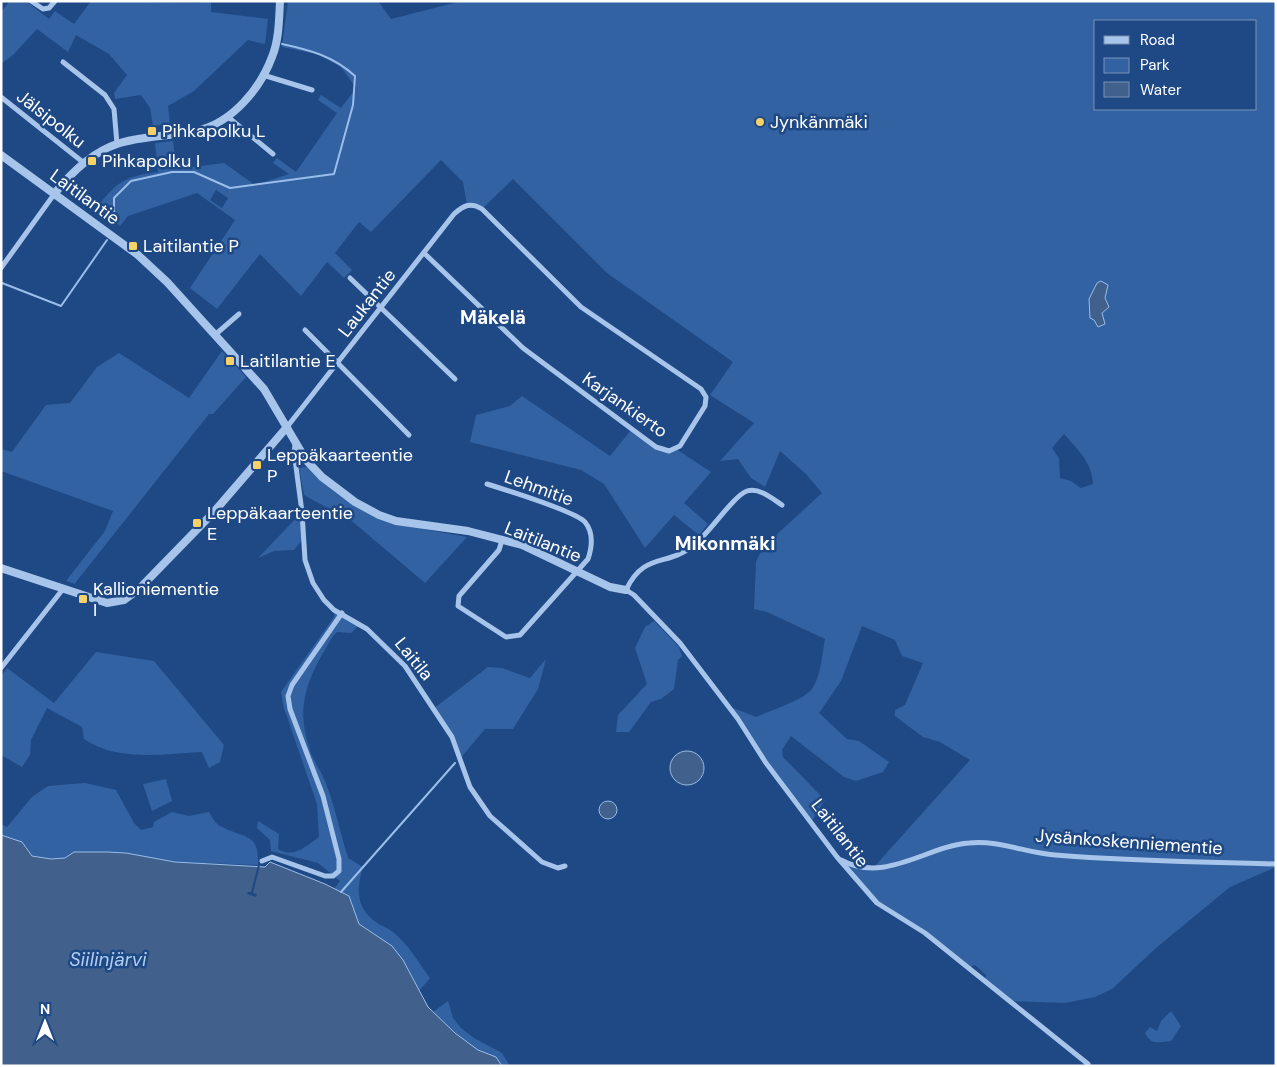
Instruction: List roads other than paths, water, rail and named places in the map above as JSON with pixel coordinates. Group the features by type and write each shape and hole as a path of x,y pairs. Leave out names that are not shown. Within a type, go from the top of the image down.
{"street":[{"path":"31,1 43,9 49,8 56,1"},
{"path":"1,268 55,193 84,163 117,144 200,130 228,117 244,102 263,75 274,50 280,1"},
{"path":"63,62 105,95 114,109 117,144"},
{"path":"263,75 312,90"},
{"name":"Jälsipolku","path":"1,97 84,163"},
{"path":"228,117 273,154"},
{"name":"Laitilantie","path":"1,155 138,255 166,282 264,388 296,445 322,477 355,502 380,515 404,522 468,531 522,545 610,587 626,590 634,595 680,643 738,719 766,763 837,857 877,903 925,933 1088,1064"},
{"name":"Laukantie","path":"287,427 454,214 468,205 475,205"},
{"name":"Karjankierto","path":"424,253 523,348 544,365 656,447 669,451 680,446 705,406 706,397 701,389 581,307 482,209 475,205"},
{"path":"350,278 455,379"},
{"path":"216,334 239,314"},
{"path":"305,330 409,435"},
{"path":"1,568 107,603 115,603 131,594 212,513 287,427"},
{"name":"Laitila","path":"296,445 294,452 302,512 305,560 313,583 324,600 367,629 405,666 452,737 470,787 490,816 542,862 558,868 565,866"},
{"name":"Lehmitie","path":"487,484 512,491 578,516 584,521 592,538 592,549 588,559 577,571"},
{"path":"626,590 631,579 644,566 684,553 712,529 738,497 748,491 759,491 782,505"},
{"path":"502,540 499,550 459,596 458,606 462,611 506,637 520,635 577,571"},
{"path":"1,668 63,589"},
{"path":"262,861 272,857 325,876 333,876 339,871 339,859 323,796 290,709 288,696 292,685 342,613"},
{"name":"Jysänkoskenniementie","path":"837,857 860,867 881,867 918,859 953,845 984,842 1054,855 1276,864"}],"water":[{"path":"1101,281 1108,285 1105,298 1109,307 1102,313 1105,324 1098,327 1094,320 1090,318 1089,299 1097,283"},
{"path":"687,751 694,752 699,756 703,761 703,775 699,780 694,784 687,785 680,784 675,780 671,775 670,768 671,761 675,756 680,752"},
{"path":"608,801 614,804 617,810 614,816 608,819 602,816 599,810 602,804"},
{"name":"Siilinjärvi","path":"1,835 22,842 32,856 51,859 65,858 74,852 107,852 126,853 175,862 265,867 270,862 325,884 349,896 359,924 392,946 403,960 428,1007 455,1033 478,1050 496,1057 502,1066 1,1066"}],"waterway":[{"path":"114,220 114,198 131,181 172,172 194,172 230,188 334,174 353,105 355,76 338,63 321,55 282,44"},
{"path":"2,283 61,306 107,240"},
{"path":"341,892 455,763"}],"place":[{"name":"Jynkänmäki","path":"760,122"},
{"name":"Pihkapolku L","path":"152,131"},
{"name":"Pihkapolku I","path":"92,161"},
{"name":"Laitilantie P","path":"133,246"},
{"name":"Laitilantie E","path":"230,361"},
{"name":"Leppäkaarteentie P","path":"257,465"},
{"name":"Leppäkaarteentie E","path":"197,523"},
{"name":"Kallioniementie I","path":"83,599"}],"district":[{"name":"Mäkelä","path":"493,317"},
{"name":"Mikonmäki","path":"725,543"}]}
